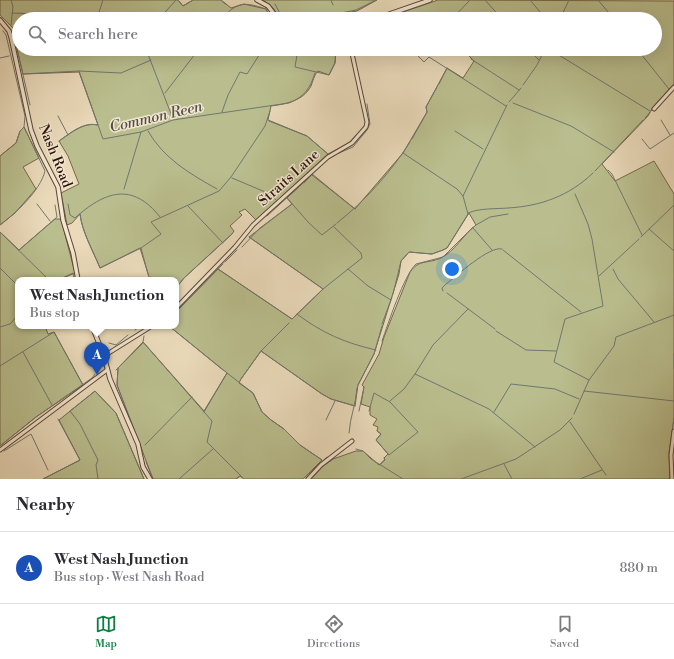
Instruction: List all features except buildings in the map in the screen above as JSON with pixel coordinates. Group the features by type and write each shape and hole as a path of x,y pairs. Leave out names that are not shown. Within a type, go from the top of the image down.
{"street":[{"path":"257,0 268,6 273,12"},
{"path":"395,12 430,0"},
{"name":"Nash Road","path":"0,20 9,31 12,42"},
{"name":"Nash Road","path":"15,56 36,146 58,186 63,220 73,253 77,277"},
{"name":"Straits Lane","path":"179,305 235,247 253,225 328,157 352,143 366,127 367,122 353,56"},
{"path":"654,109 674,87"},
{"path":"93,329 104,356 107,370 138,444 143,467 150,479"},
{"path":"104,356 147,329"},
{"path":"0,450 107,370"},
{"path":"672,479 671,455 674,431"},
{"path":"308,479 324,463 352,441"}],"green space":[{"path":"0,0 178,0 183,6 193,0 221,0 231,8 244,4 266,9 268,12 12,12 12,27 0,15"},
{"path":"263,0 377,0 357,11 352,12 276,12"},
{"path":"438,0 674,1 674,84 653,107 648,116 602,164 615,181 654,161 674,194 674,418 669,453 670,479 311,479 322,467 333,459 356,451 363,451 379,465 385,460 384,458 388,454 376,440 381,434 377,431 378,427 373,425 377,419 370,415 370,407 361,404 364,387 362,385 379,354 384,337 410,272 420,263 441,258 455,247 476,225 469,213 447,248 432,254 409,252 401,261 399,274 374,354 358,385 355,406 331,399 322,394 261,351 241,379 239,383 253,393 262,412 284,429 300,445 322,460 303,479 244,479 240,476 236,479 153,479 117,385 118,368 143,342 204,411 227,373 173,329 179,329 179,309 218,269 292,319 323,289 249,237 292,204 287,198 312,174 355,209 403,153 427,112 426,107 447,68 463,78 474,61 469,56 662,56 662,12 403,12"},
{"path":"19,56 336,56 335,63 329,75 318,71 308,91 299,98 288,103 271,106 268,120 307,136 328,154 256,220 245,209 239,212 242,215 230,226 234,231 232,234 179,284 179,277 149,277 140,248 100,268 85,235 80,214 72,223 67,225 61,193 79,184 68,156 59,141 82,127 93,124 98,125 79,72 23,74"},
{"path":"24,127 39,158 23,167 36,189 15,213 0,225 0,156 16,143 20,131"},
{"path":"55,219 61,219 75,273 65,277 15,277 15,329 46,329 48,334 54,332 83,385 36,417 0,446 0,232 19,250"},
{"path":"95,391 116,413 144,479 43,479 80,460 59,420"}],"waterway":[{"path":"11,0 12,12"},
{"path":"99,12 103,0"},
{"path":"165,12 176,0"},
{"path":"178,0 183,6 193,0"},
{"path":"221,0 225,4"},
{"path":"331,0 333,5"},
{"name":"Common Reen","path":"346,12 356,10 376,0"},
{"path":"459,12 470,0"},
{"path":"485,0 496,12"},
{"path":"530,0 540,12"},
{"path":"563,12 569,0"},
{"path":"598,0 608,12"},
{"path":"228,12 237,6 247,4 266,9 268,12"},
{"path":"275,4 279,12"},
{"path":"0,15 12,27"},
{"path":"11,25 12,16"},
{"path":"0,225 20,208 33,194 45,171 24,127 25,116 6,35 3,31"},
{"path":"0,58 9,56"},
{"path":"19,56 30,105"},
{"path":"149,56 173,119"},
{"path":"165,93 194,56"},
{"path":"222,112 228,95 240,72 247,74 259,56"},
{"name":"Common Reen","path":"297,56 295,67 329,75 335,63 336,56"},
{"path":"418,56 424,62 429,57 506,106"},
{"path":"535,56 539,60"},
{"path":"523,85 542,56"},
{"path":"560,56 650,111"},
{"path":"643,56 669,89"},
{"path":"471,59 519,90"},
{"path":"23,74 79,71 121,73 151,60"},
{"path":"439,84 447,68"},
{"name":"Common Reen","path":"79,71 103,139 141,132 173,120 289,103 299,98 306,92 315,73"},
{"path":"645,118 674,84"},
{"path":"412,139 427,112 426,107 437,87"},
{"path":"509,102 521,88"},
{"path":"513,103 571,126 614,152"},
{"path":"339,153 353,147 367,130 370,124 367,104"},
{"path":"463,196 507,105"},
{"path":"80,214 85,234 100,268 141,248 161,234 151,222 219,191 231,177 265,126 270,111"},
{"path":"58,116 68,135"},
{"path":"595,171 643,120"},
{"path":"661,120 670,135"},
{"path":"269,121 307,136 328,154"},
{"path":"59,141 82,126 92,124 97,125"},
{"path":"0,156 16,143 20,131 23,128"},
{"path":"148,131 154,141 169,157 187,171 217,189"},
{"path":"455,131 483,149"},
{"path":"124,189 141,132"},
{"path":"642,139 650,149 674,133"},
{"path":"348,144 357,134"},
{"path":"337,223 377,186 395,164 410,142"},
{"path":"286,193 328,154 345,145"},
{"path":"393,294 401,261 409,252 432,254 447,248 468,214 463,196 457,189 403,153"},
{"path":"304,183 317,169"},
{"path":"608,170 612,174 642,235"},
{"path":"468,213 482,209 520,207 543,202 564,194 584,181 593,173"},
{"path":"312,175 355,209"},
{"path":"232,178 270,194 276,200"},
{"path":"267,216 301,185"},
{"path":"68,204 70,215 75,218 86,209 107,197 118,194 128,195 139,198 160,217"},
{"path":"575,194 588,224 592,239 603,306 565,319 554,362 589,380"},
{"path":"256,220 281,198"},
{"path":"287,198 322,235 336,224"},
{"path":"37,204 50,221"},
{"path":"242,247 260,228 292,204"},
{"path":"19,250 57,217 55,205"},
{"path":"641,237 674,205"},
{"path":"188,206 223,243"},
{"path":"476,225 490,217 508,214"},
{"path":"218,269 292,319 323,289 362,258 361,253 334,227"},
{"path":"382,341 397,300 411,270 416,264 443,257 473,227"},
{"path":"473,228 492,250"},
{"path":"649,229 674,251"},
{"path":"0,232 46,277"},
{"path":"179,284 232,234"},
{"path":"249,237 323,289"},
{"path":"599,276 639,239"},
{"path":"141,248 148,274"},
{"path":"443,291 442,288 445,285 473,262 489,252 502,249"},
{"path":"225,262 237,250"},
{"path":"503,250 581,312"},
{"path":"179,309 223,264"},
{"path":"0,268 15,283"},
{"path":"348,269 368,286 391,300"},
{"path":"613,269 618,279 654,322"},
{"path":"64,277 73,273 74,277"},
{"path":"447,293 495,329"},
{"path":"382,324 392,297"},
{"path":"390,401 404,389 433,345 468,309"},
{"path":"297,314 316,327 344,341 376,350"},
{"path":"574,414 589,380 614,346 616,337 674,315"},
{"path":"0,327 10,324 15,318"},
{"path":"241,379 261,351 289,323"},
{"path":"358,385 374,354 382,326"},
{"path":"173,329 223,370"},
{"path":"496,331 526,350 556,351"},
{"path":"0,366 54,332 83,385"},
{"path":"109,343 116,345 128,335"},
{"path":"144,336 143,342 212,421 207,442 244,479"},
{"path":"116,370 143,343"},
{"path":"261,351 322,394 331,399 355,406"},
{"path":"23,352 52,405"},
{"path":"674,354 674,368"},
{"path":"118,368 117,385 142,450"},
{"path":"204,412 227,373 253,393 262,412 284,429 300,445 322,460"},
{"path":"0,446 36,417 92,378 95,374"},
{"path":"415,374 489,409 535,447"},
{"path":"494,412 511,384 555,389 579,399"},
{"path":"359,411 364,387"},
{"path":"349,433 357,388"},
{"path":"98,479 96,465 98,460 80,424 70,411 95,391 116,413 144,479"},
{"path":"584,391 674,401"},
{"path":"369,411 374,393 390,402 418,432 389,455 376,440 381,434 377,431"},
{"path":"145,445 192,397"},
{"path":"326,420 335,401"},
{"path":"461,479 516,459 560,430 572,418"},
{"path":"670,479 669,453 674,418"},
{"path":"43,479 80,460 58,419"},
{"path":"570,422 606,475"},
{"path":"4,451 31,434 48,470"},
{"path":"179,479 213,449"},
{"path":"356,449 363,451 371,459 403,479"},
{"path":"303,479 327,457"},
{"path":"380,465 385,459 384,458"},
{"path":"311,479 322,467 333,459"},
{"path":"146,462 153,479"},
{"path":"504,464 512,479"},
{"path":"580,479 602,470"},
{"path":"236,479 240,476"}],"place":[{"name":"West Nash Junction","path":"97,375"}]}
